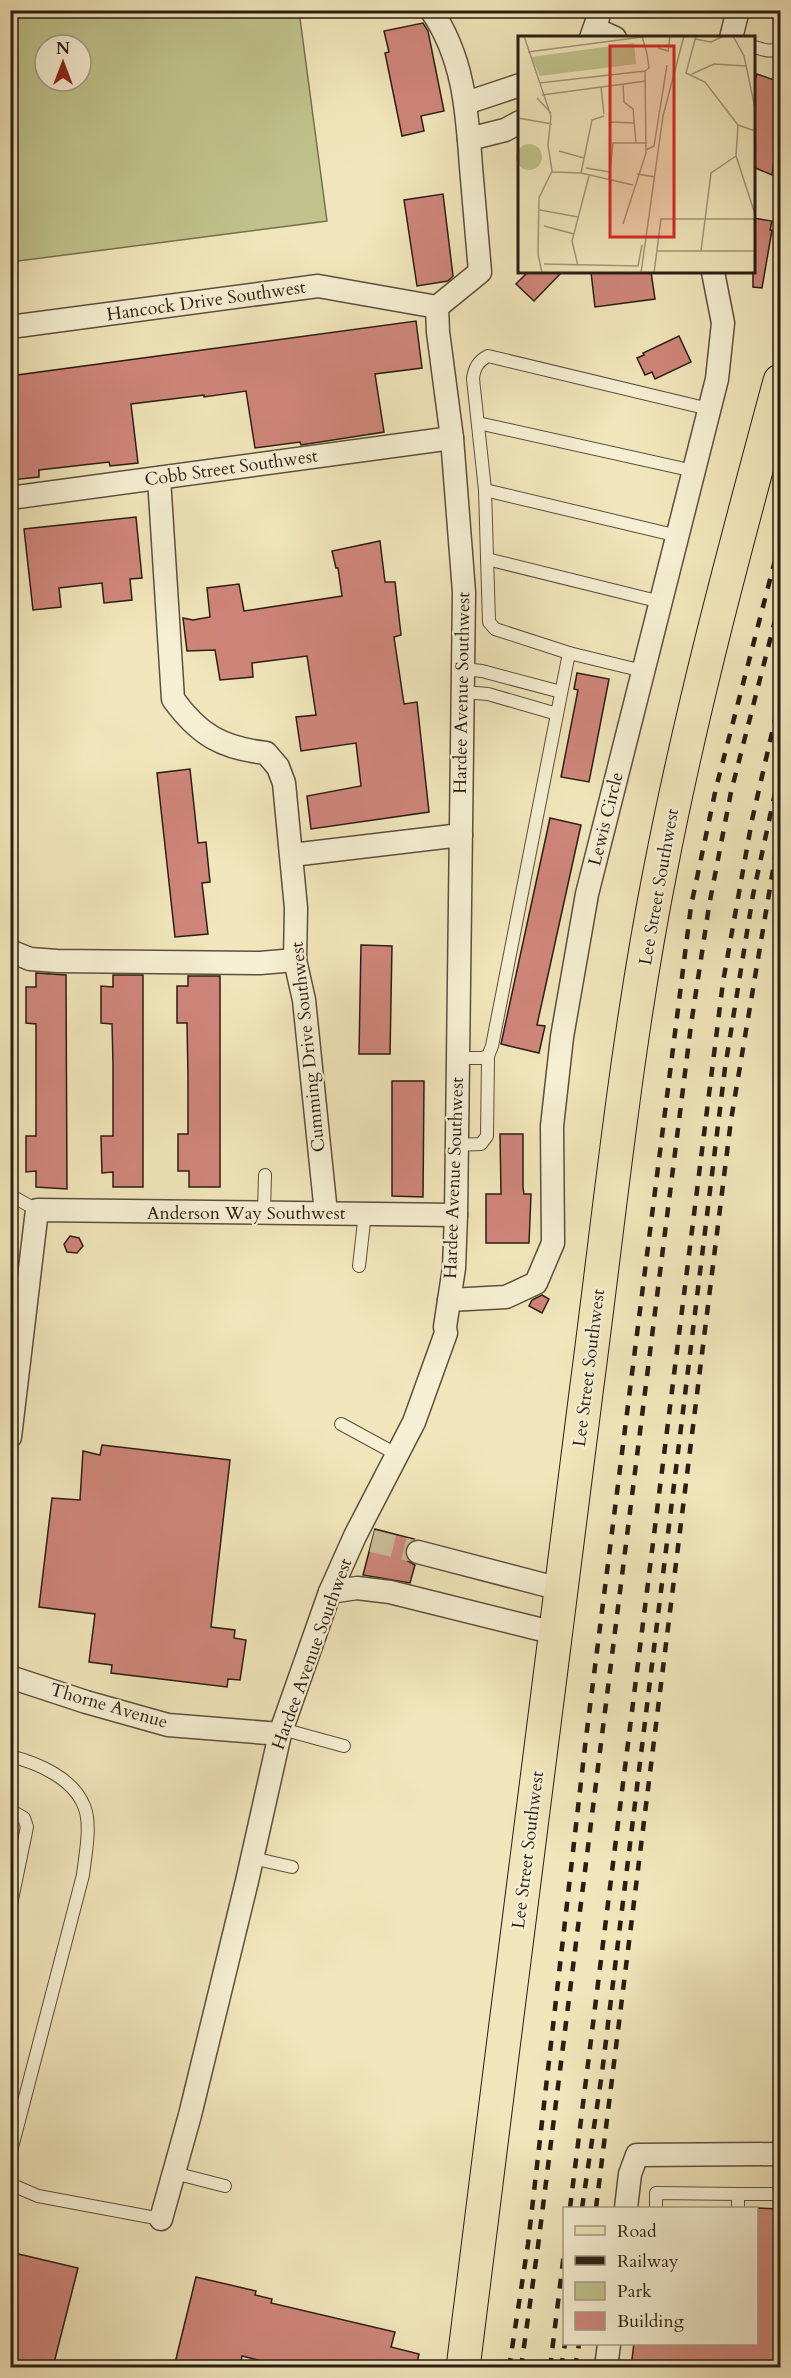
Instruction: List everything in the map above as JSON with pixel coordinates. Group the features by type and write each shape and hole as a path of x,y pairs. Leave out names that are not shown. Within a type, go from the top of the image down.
{"main road":[{"name":"Lee Street Southwest","path":"463,2367 560,1589 633,1029 659,877 691,723 780,381"}],"street":[{"path":"431,10 442,27 455,56 466,103 480,272 437,307"},
{"path":"731,36 738,10"},
{"path":"466,103 518,85"},
{"path":"469,139 505,130 518,123"},
{"name":"Lewis Circle","path":"449,1300 506,1297 536,1282 553,1243 552,1126 562,1037 587,894 717,379 723,323 712,273"},
{"name":"Hancock Drive Southwest","path":"10,327 318,286 437,307"},
{"name":"Hardee Avenue Southwest","path":"161,2218 252,1858 281,1731 330,1592 364,1538 414,1422 446,1333 454,1268 456,1215 464,592 452,438 438,332 437,307"},
{"name":"Cobb Street Southwest","path":"10,498 452,438"},
{"name":"Cumming Drive Southwest","path":"159,478 173,699 187,718 203,733 224,744 246,751 266,753 278,768 284,783 296,908 295,960 304,1000 326,1213"},
{"path":"292,855 461,835"},
{"path":"10,951 30,959 57,961 260,963 295,960"},
{"path":"10,1437 37,1210"},
{"name":"Anderson Way Southwest","path":"37,1210 456,1215"},
{"path":"418,1552 560,1589"},
{"path":"330,1592 357,1588 390,1592 555,1633"},
{"name":"Thorne Avenue","path":"10,1677 86,1702 168,1725 281,1731"},
{"path":"626,2207 630,2174 637,2155 780,2154"},
{"path":"606,2367 609,2345"}],"lane":[{"path":"755,47 769,51 780,47"},
{"path":"643,671 569,653 495,629 489,622 485,490 473,379 474,370 480,359 488,356 709,410"},
{"path":"478,423 694,471"},
{"path":"485,490 678,536"},
{"path":"487,559 661,602"},
{"path":"456,1144 482,1144 487,1136 488,1056 492,1046 569,653"},
{"path":"463,669 482,671 561,692"},
{"path":"463,692 488,694 556,714"},
{"path":"458,1058 488,1056"},
{"path":"264,1212 265,1175"},
{"path":"10,1195 37,1210"},
{"path":"359,1266 365,1213"},
{"path":"341,1425 398,1455"},
{"path":"281,1731 344,1746"},
{"path":"10,1756 30,1761 53,1773 74,1789 85,1808 87,1834 82,1875 10,2155"},
{"path":"10,1810 24,1818 27,1827 14,1870 10,1909"},
{"path":"252,1858 292,1867"},
{"path":"174,2173 225,2186"},
{"path":"10,2184 38,2196 161,2218"},
{"path":"656,2207 656,2193 780,2194"},
{"path":"738,2194 738,2207"}],"green space":[{"path":"10,11 299,11 327,221 11,262"}],"building":[{"path":"423,23 428,31 444,111 421,116 424,131 402,136 385,53 389,52 384,31"},
{"path":"757,74 780,82 780,152 775,155 772,175 755,168 755,80"},
{"path":"443,194 453,276 448,281 417,286 404,200"},
{"path":"755,218 772,221 770,230 772,230 762,288 753,287"},
{"path":"527,273 561,273 534,301 516,284"},
{"path":"591,273 651,273 655,299 595,307"},
{"path":"416,321 422,368 375,374 384,432 301,445 300,442 255,448 246,391 131,404 138,463 110,466 109,462 39,470 39,477 10,480 10,376"},
{"path":"679,336 691,362 655,379 652,372 645,375 637,358"},
{"path":"136,517 142,578 130,579 132,600 104,603 102,583 59,588 61,607 33,610 24,529"},
{"path":"380,541 385,582 395,582 401,635 394,637 404,704 417,702 429,812 311,829 307,796 361,786 356,743 301,751 296,717 316,715 307,656 252,663 253,677 220,680 215,650 187,651 183,618 193,620 210,617 207,588 239,584 244,611 342,596 338,568 336,568 332,551"},
{"path":"577,673 609,679 589,782 561,777 578,690 574,689"},
{"path":"190,769 198,843 206,842 210,882 202,883 208,934 175,937 157,773"},
{"path":"550,818 581,825 537,1025 545,1026 539,1053 501,1044"},
{"path":"361,945 392,946 390,1054 359,1054"},
{"path":"36,973 66,975 67,1189 36,1187 36,1171 26,1172 26,1136 36,1136 36,1024 26,1023 26,987 36,987"},
{"path":"113,975 143,975 143,1187 113,1187 113,1172 102,1173 101,1136 113,1136 113,1064 112,1024 101,1023 101,986 113,987"},
{"path":"188,976 220,976 220,1187 189,1187 189,1171 178,1171 178,1134 188,1134 188,1076 187,1023 177,1023 177,986 188,986"},
{"path":"392,1081 424,1081 423,1197 392,1196"},
{"path":"500,1134 523,1134 523,1187 524,1194 531,1194 529,1243 486,1243 486,1194 501,1194"},
{"path":"70,1236 79,1238 83,1246 77,1253 67,1252 64,1244"},
{"path":"542,1295 549,1299 542,1313 529,1306 532,1300"},
{"path":"102,1445 230,1460 211,1627 235,1630 234,1638 246,1640 240,1680 228,1679 227,1687 111,1673 112,1665 89,1662 95,1614 39,1607 52,1498 80,1500 83,1451 100,1455"},
{"path":"375,1529 414,1539 405,1549 408,1561 415,1565 410,1583 363,1575"},
{"path":"758,2208 780,2209 780,2367 631,2367 634,2345 758,2345"},
{"path":"10,2252 78,2268 53,2367 10,2367"},
{"path":"196,2277 256,2291 255,2295 272,2299 271,2303 395,2332 391,2347 419,2354 416,2367 277,2367 278,2365 242,2356 240,2367 174,2367"}],"tunnel":[{"path":"372,1541 418,1552"}],"railway":[{"path":"509,2368 528,2244 586,1738 691,906 716,788 780,541"},
{"path":"521,2368 691,1025 709,906 731,792 780,601"},
{"path":"570,2207 723,982 752,820 780,698"},
{"path":"582,2207 602,2073 725,1068 753,895 780,770"},
{"path":"596,2207 731,1120 780,828"},
{"path":"550,2368 563,2261"},
{"path":"561,2368 565,2345"},
{"path":"575,2368 579,2345"}]}
